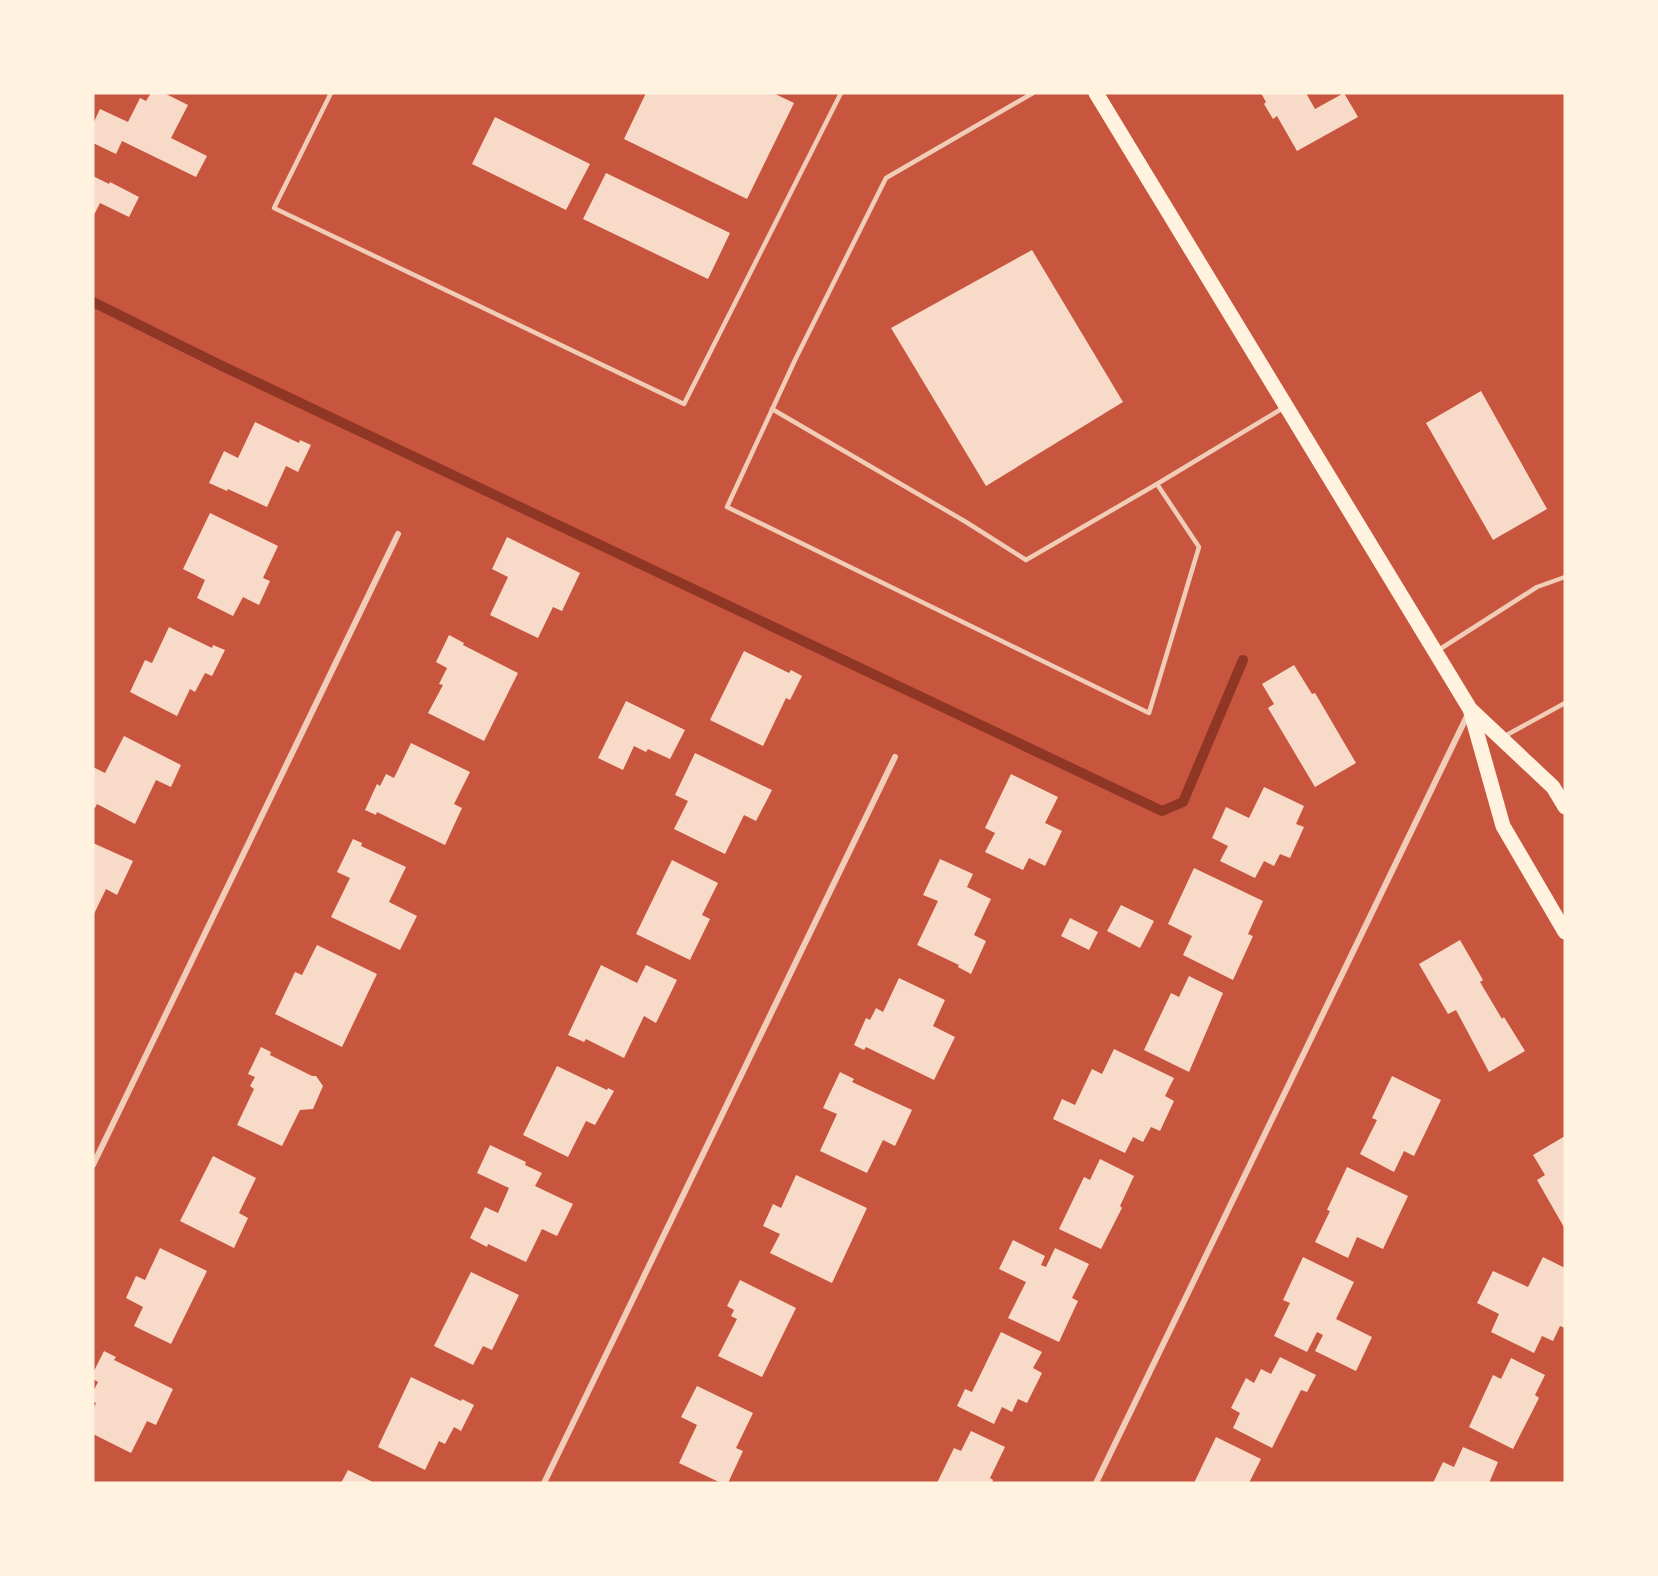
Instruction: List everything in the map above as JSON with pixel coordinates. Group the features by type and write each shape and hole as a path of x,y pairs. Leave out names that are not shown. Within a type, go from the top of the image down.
{"main road":[{"path":"1096,93 1470,709 1553,787 1565,807"},
{"path":"1470,709 1503,826 1565,932"}],"street":[{"path":"93,1165 398,534"},
{"path":"1096,1483 1470,709"},
{"path":"544,1483 895,757"}],"lane":[{"path":"331,93 273,208 684,404 841,93"},
{"path":"1033,93 886,178 772,409 727,507 1149,713 1199,547 1157,484"},
{"path":"772,409 966,522 1026,560 1286,407"},
{"path":"1435,652 1537,587 1565,578"},
{"path":"1501,738 1565,704"}],"building":[{"path":"151,93 164,93 188,105 171,138 207,156 196,177 122,141 116,154 93,143 93,124 100,109 128,122 140,98 146,101"},
{"path":"646,93 773,93 794,103 747,199 624,139"},
{"path":"1261,93 1306,93 1315,109 1344,93 1358,117 1297,151 1277,116 1273,119 1264,104 1266,102"},
{"path":"495,117 590,164 566,210 472,164"},
{"path":"606,173 730,233 708,279 583,219"},
{"path":"93,176 139,197 129,217 100,203 93,217"},
{"path":"1032,250 1123,402 986,486 891,328"},
{"path":"1481,391 1547,509 1493,540 1426,423"},
{"path":"255,422 299,443 300,440 311,445 298,472 286,466 267,507 209,483 224,451 238,458"},
{"path":"210,513 278,546 263,578 270,581 259,605 243,597 233,616 197,598 205,580 183,569"},
{"path":"507,537 580,573 562,611 553,607 538,638 490,615 508,577 492,569"},
{"path":"169,627 212,648 213,645 225,650 212,676 205,673 195,692 190,689 177,716 130,692 145,660 152,663"},
{"path":"449,635 464,643 463,645 518,673 484,741 428,713 443,685 439,684 447,668 436,662"},
{"path":"744,651 789,673 791,670 802,676 790,700 786,698 763,746 710,720"},
{"path":"1294,665 1312,694 1315,693 1356,763 1315,787 1268,708 1274,704 1262,684"},
{"path":"626,701 685,730 670,759 648,749 646,752 634,746 623,770 598,758"},
{"path":"124,736 181,765 171,787 156,780 135,824 97,804 95,808 93,807 93,767 105,773"},
{"path":"411,743 470,772 454,804 462,808 445,845 377,812 376,815 365,810 377,784 380,786 386,774 394,778"},
{"path":"695,753 772,790 756,821 744,815 725,854 674,829 688,801 675,795"},
{"path":"1011,774 1058,797 1045,823 1062,831 1045,866 1029,858 1023,870 985,852 995,833 985,828"},
{"path":"1264,787 1304,806 1296,824 1304,827 1290,858 1280,854 1274,866 1264,861 1255,878 1220,861 1228,846 1212,838 1226,807 1249,818"},
{"path":"353,839 362,843 361,846 406,867 389,902 417,916 400,950 331,917 350,878 337,872"},
{"path":"93,843 133,861 117,895 106,889 93,916"},
{"path":"940,859 973,874 967,887 991,899 974,935 986,941 971,974 958,967 959,965 917,945 938,901 923,895"},
{"path":"672,860 718,883 702,915 710,919 690,960 636,934"},
{"path":"1194,868 1263,901 1248,934 1253,936 1233,980 1183,955 1192,936 1168,924"},
{"path":"1121,905 1154,921 1140,948 1107,931"},
{"path":"1070,918 1098,932 1089,950 1061,936"},
{"path":"1460,940 1483,980 1480,982 1525,1051 1489,1072 1456,1010 1448,1014 1419,964"},
{"path":"317,945 377,974 342,1047 275,1014 295,972 302,975"},
{"path":"601,965 637,983 646,965 677,980 656,1023 644,1016 624,1058 586,1039 584,1042 568,1035"},
{"path":"1189,976 1223,993 1189,1072 1144,1050 1171,993 1179,997"},
{"path":"899,978 945,1000 933,1026 955,1037 934,1080 866,1047 864,1050 854,1045 866,1018 870,1020 876,1008 883,1012"},
{"path":"261,1047 271,1052 270,1055 316,1076 323,1086 313,1109 300,1110 282,1146 237,1125 254,1089 250,1086 255,1077 248,1074"},
{"path":"1114,1049 1174,1078 1165,1096 1174,1101 1160,1131 1151,1127 1143,1142 1133,1137 1125,1153 1053,1119 1062,1099 1075,1105 1092,1069 1102,1074"},
{"path":"557,1066 607,1090 608,1088 614,1091 595,1125 586,1121 568,1157 523,1135"},
{"path":"840,1072 854,1079 852,1082 912,1110 895,1146 883,1140 867,1173 820,1151 837,1114 823,1108"},
{"path":"1392,1076 1441,1100 1414,1156 1404,1151 1394,1172 1360,1154 1377,1120 1372,1118"},
{"path":"1565,1136 1565,1229 1537,1180 1545,1175 1533,1155"},
{"path":"490,1145 526,1162 525,1165 542,1173 535,1186 573,1204 557,1236 542,1229 526,1262 470,1238 485,1207 498,1213 509,1188 477,1173"},
{"path":"213,1156 256,1178 239,1213 248,1218 234,1248 180,1221"},
{"path":"1100,1159 1134,1176 1120,1206 1122,1208 1101,1249 1059,1229 1084,1177 1090,1180"},
{"path":"1347,1167 1408,1196 1383,1249 1357,1237 1348,1258 1315,1242"},
{"path":"796,1175 867,1208 832,1283 770,1253 780,1234 763,1226 773,1204 781,1208"},
{"path":"1013,1240 1045,1256 1041,1265 1046,1267 1055,1248 1089,1264 1072,1298 1078,1301 1059,1342 1008,1318 1026,1282 999,1269"},
{"path":"160,1248 207,1271 171,1344 134,1326 143,1307 126,1298 136,1276 145,1280"},
{"path":"1303,1257 1354,1282 1336,1319 1372,1337 1356,1371 1315,1351 1323,1335 1317,1332 1307,1352 1274,1336 1290,1303 1283,1300"},
{"path":"1543,1257 1565,1268 1565,1328 1560,1326 1553,1341 1542,1336 1534,1353 1491,1332 1499,1314 1477,1303 1493,1271 1528,1287"},
{"path":"471,1272 519,1295 492,1350 483,1346 473,1365 434,1346"},
{"path":"740,1280 796,1308 762,1377 718,1356 737,1319 731,1316 734,1310 727,1306"},
{"path":"1001,1332 1042,1352 1033,1368 1042,1373 1027,1403 1018,1399 1012,1412 1002,1407 994,1424 957,1406 965,1389 972,1392"},
{"path":"104,1351 116,1357 114,1360 173,1389 156,1425 147,1421 131,1453 93,1434 93,1410 96,1403 93,1401 93,1392 98,1382 93,1379 93,1373"},
{"path":"1280,1357 1316,1375 1307,1392 1301,1390 1272,1448 1233,1428 1240,1413 1231,1408 1246,1378 1254,1383 1261,1369 1271,1374"},
{"path":"1511,1358 1545,1375 1535,1395 1539,1398 1513,1449 1469,1427 1493,1375 1501,1379"},
{"path":"411,1377 474,1405 461,1431 454,1427 445,1444 439,1441 425,1470 378,1447"},
{"path":"697,1386 753,1413 736,1448 743,1451 728,1483 721,1483 679,1463 697,1425 681,1417"},
{"path":"971,1431 1005,1447 990,1478 993,1480 992,1483 937,1483 954,1448 961,1451"},
{"path":"1216,1437 1261,1459 1249,1483 1194,1483"},
{"path":"1463,1447 1498,1462 1489,1483 1433,1483 1443,1462 1454,1467"},
{"path":"348,1470 375,1483 341,1483"}],"waterway":[{"path":"93,302 220,365 1162,811 1183,802 1243,660"}]}
